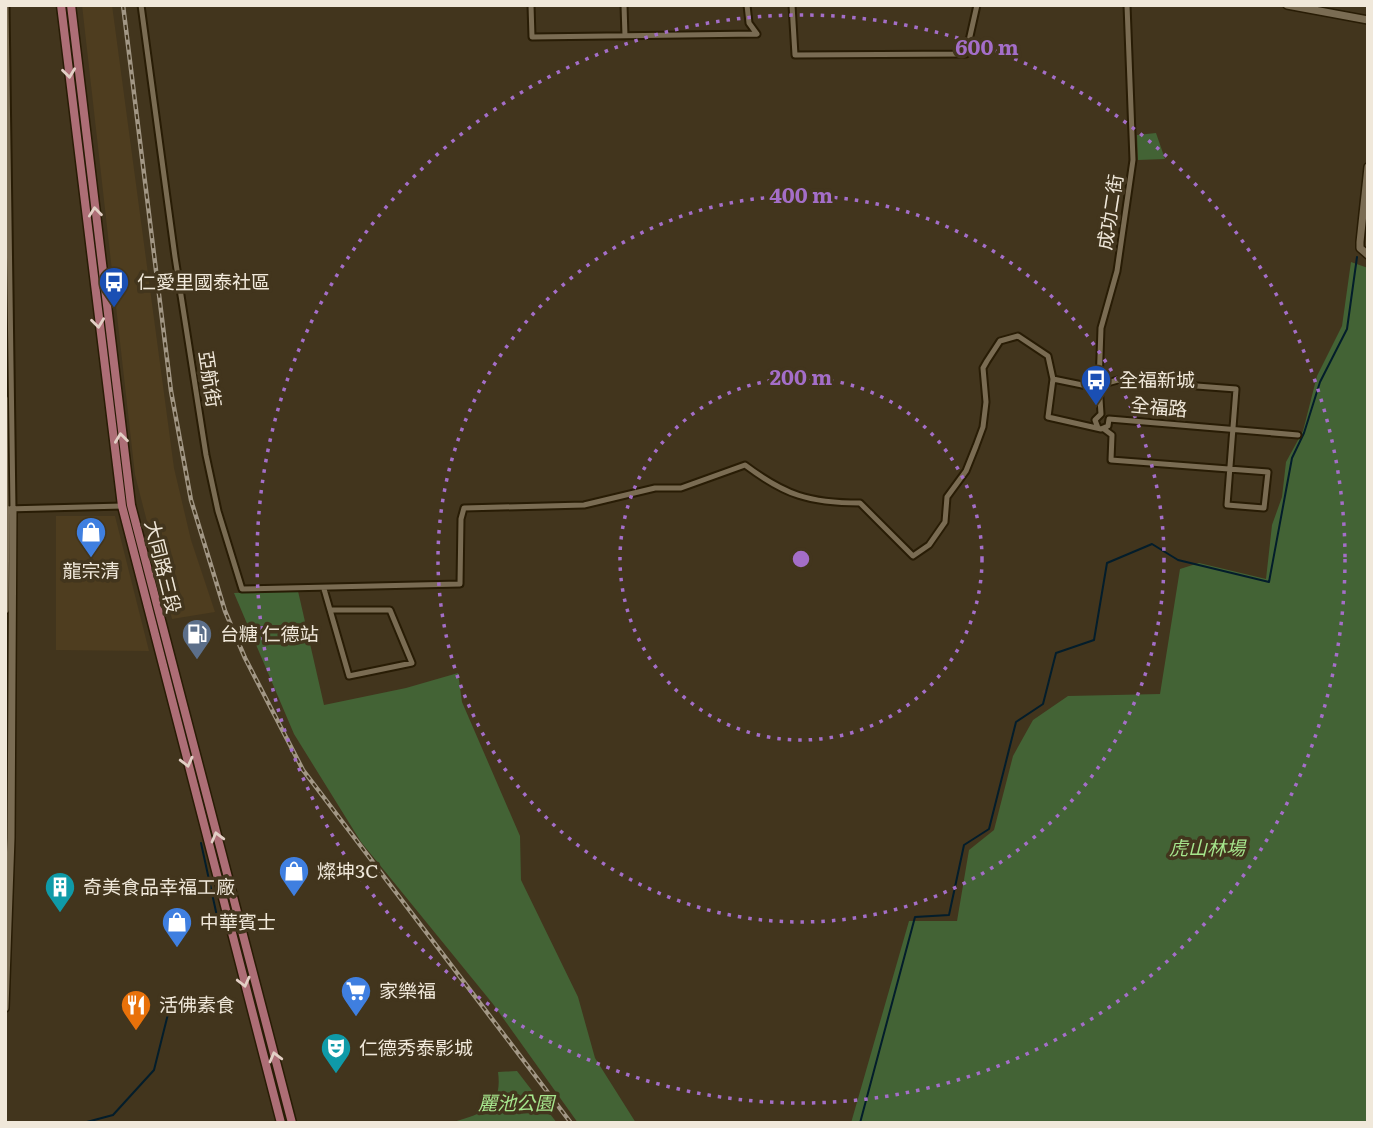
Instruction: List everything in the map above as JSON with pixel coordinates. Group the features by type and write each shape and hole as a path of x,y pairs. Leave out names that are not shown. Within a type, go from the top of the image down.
{"main road":[{"name":"大同路三段","path":"61,5 127,506 281,1123"},
{"name":"大同路三段","path":"71,5 127,506 292,1123"}],"street":[{"path":"5,1009 11,838 6,5"},
{"name":"亞航街","path":"141,5 175,257 206,455 238,585 242,589 460,584 461,519 464,508 584,505 655,488 681,488 745,465 778,489 830,503 860,503 913,556 929,545 945,522 947,497 966,471 983,426 986,402 983,368 1000,341 1018,336 1048,356 1053,379"},
{"path":"531,5 532,37 757,34 749,23 747,5"},
{"path":"624,5 625,36"},
{"path":"792,5 794,55 965,54 977,5"},
{"name":"成功二街","path":"1098,416 1101,328 1116,271 1133,160 1127,5"},
{"path":"1287,5 1368,20"},
{"path":"1368,167 1360,242 1360,248 1368,255"},
{"path":"1102,429 1048,417 1053,379 1092,387 1118,380 1236,389 1229,470 1227,505 1264,508 1268,472 1229,470 1111,460 1112,435 1096,425 1098,416 1109,419"},
{"path":"5,398 10,509 5,610"},
{"name":"全福路","path":"1102,429 1109,419 1298,435"},
{"path":"10,509 127,506"},
{"path":"324,589 348,676 412,663 390,610 330,610"}],"shaded area":[{"path":"82,5 112,5 174,468 191,540 215,612 172,619 135,475"},
{"name":"龍宗清","path":"56,516 115,516 149,651 56,650"}],"green space":[{"path":"1156,133 1165,159 1138,160 1137,135"},
{"name":"虎山林場","path":"1351,262 1368,268 1368,1123 851,1123 909,921 957,921 969,850 994,830 1013,756 1033,720 1068,696 1160,694 1180,569 1199,563 1266,579 1272,525 1282,497 1286,462 1303,431 1317,376 1342,326"},
{"path":"298,591 324,705 406,688 458,673 462,702 520,836 521,880 578,997 595,1058 636,1123 578,1123 493,1004 361,842 294,734 234,593"},
{"name":"麗池公園","path":"517,1071 557,1123 450,1123 488,1108 497,1094 498,1072"}],"waterway":[{"path":"860,1123 915,917 949,915 964,845 989,829 1016,722 1043,704 1056,653 1094,640 1107,563 1152,544 1178,560 1269,582 1292,458 1304,433 1320,382 1347,329 1357,257"},
{"path":"201,843 220,930"},
{"path":"83,1123 113,1115 154,1070 168,1014"}],"railway":[{"path":"123,5 171,391 191,500 225,611 245,658 303,770 571,1123"}],"place":[{"name":"仁愛里國泰社區","path":"114,309"},
{"name":"全福新城","path":"1096,407"},
{"name":"龍宗清","path":"91,559"},
{"name":"台糖 仁德站","path":"197,661"},
{"name":"燦坤3C","path":"294,898"},
{"name":"奇美食品幸福工廠","path":"60,914"},
{"name":"中華賓士","path":"177,949"},
{"name":"家樂福","path":"356,1018"},
{"name":"活佛素食","path":"136,1032"},
{"name":"仁德秀泰影城","path":"336,1075"}]}
